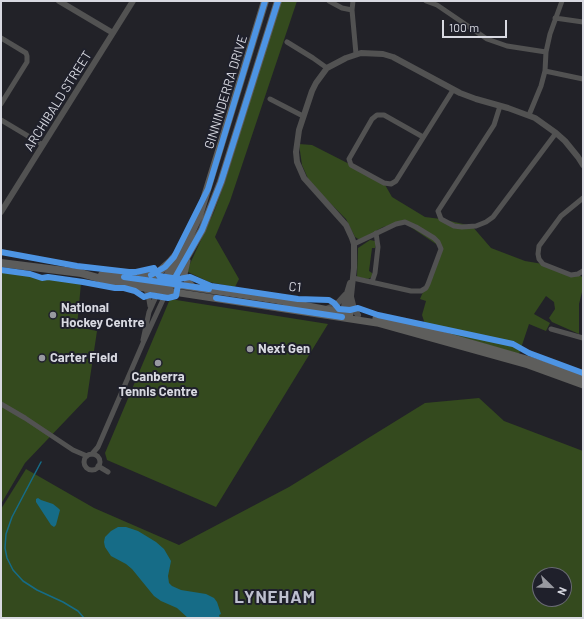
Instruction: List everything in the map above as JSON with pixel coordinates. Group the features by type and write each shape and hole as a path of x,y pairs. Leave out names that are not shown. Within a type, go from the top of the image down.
{"main road":[{"name":"GINNINDERRA DRIVE","path":"165,287 194,228 208,189 265,1"},
{"name":"GINNINDERRA DRIVE","path":"165,287 194,246 221,182 278,1"},
{"path":"132,278 147,276 157,272 172,260 208,189"},
{"path":"193,287 186,280 184,272 185,266 194,246"},
{"path":"1,263 132,278 165,287 344,315 528,365 583,385"},
{"path":"77,272 116,283 145,288 193,287 326,309 344,315 358,315 393,322 530,360 583,378"}],"street":[{"path":"59,1 113,33"},
{"name":"ARCHIBALD STREET","path":"1,212 133,1"},
{"path":"329,1 342,8 352,10"},
{"path":"353,1 352,10 355,38 359,53"},
{"path":"426,1 437,5 487,39 508,46 546,52"},
{"path":"529,115 541,86 545,71 546,52 562,1"},
{"path":"556,18 583,22"},
{"path":"1,38 26,53 27,62 1,104"},
{"path":"287,42 327,68"},
{"path":"344,315 354,268 354,244 346,225 308,184 301,172 296,152 296,144 303,116 316,83 327,68 359,53 383,54 393,57 453,90 476,99 529,115 556,133 581,156 583,165"},
{"path":"545,71 583,79"},
{"path":"423,138 384,115 377,115 372,119 349,159 351,164 384,183 391,184 396,181 423,138 453,90"},
{"path":"270,99 303,116"},
{"path":"500,106 494,125 438,211 442,219 454,226 476,226 493,217 556,133"},
{"path":"1,120 43,145"},
{"path":"583,198 561,216 539,246 538,254 539,260 543,264 571,275 578,274 583,271"},
{"path":"352,278 411,292 422,291 428,284 441,252 440,244 436,240 413,225 405,222 396,224 354,244"},
{"path":"372,282 375,273 378,247 376,233"},
{"path":"143,343 145,326 150,307 165,287"},
{"path":"98,447 98,458 100,462 94,469 90,469 86,466 88,457 98,447 143,343 165,287"},
{"path":"145,288 150,307"},
{"path":"326,309 336,305 349,294"},
{"path":"349,294 354,310 358,315"},
{"path":"551,329 583,338"},
{"path":"1,404 73,450 88,457 98,458"},
{"path":"98,466 108,472"}],"green space":[{"path":"281,1 297,1 230,201 215,237 239,279 235,287 209,282 188,272 188,268 214,212 226,179"},
{"path":"299,144 312,145 384,183 392,197 425,217 472,226 491,248 525,261 543,264 561,271 581,276 583,278 583,288 579,304 579,334 552,322 549,318 555,309 554,302 546,296 534,314 550,323 546,331 529,324 519,354 426,327 422,315 426,301 420,299 442,248 403,222 383,227 360,240 355,237 346,219 310,183 302,165"},
{"path":"370,240 375,241 376,245 375,248 372,248 369,271 372,273 372,277 368,279 357,277 358,248"},
{"name":"National Hockey Centre","path":"1,272 81,283 77,327 97,331 87,398 25,463 1,504"},
{"path":"170,299 328,324 216,507 107,460 105,453"},
{"path":"479,398 504,421 583,451 583,618 1,618 1,509 26,469 94,508 179,545 289,487 425,403"}],"water":[{"path":"38,498 53,504 60,510 56,525 54,527 51,525 36,502 36,499"},
{"path":"118,527 126,527 138,531 156,542 164,549 171,561 168,576 169,583 181,590 206,594 214,598 221,614 219,615 220,618 188,618 177,608 154,596 132,569 111,556 105,547 105,537"}],"waterway":[{"path":"41,462 12,517 6,534 5,548 7,558 13,570 23,581 78,611 84,618"}],"cycle path":[{"path":"151,275 165,267 174,257 208,189 265,1"},
{"path":"172,283 202,230 221,182 278,1"},
{"name":"C1","path":"1,252 77,266 129,272 154,268 159,276 179,279 190,277 211,286 298,299 329,300 339,309 350,310 358,308 378,315 513,344 529,353 583,373"},
{"path":"1,270 30,274 42,278 48,277 115,288 124,288 135,291 144,297 150,295 168,298 176,296 179,279"},
{"path":"124,277 209,289"},
{"path":"216,298 342,317"}],"place":[{"name":"National Hockey Centre","path":"53,315"},
{"name":"Next Gen","path":"250,349"},
{"name":"Carter Field","path":"42,358"},
{"name":"Canberra Tennis Centre","path":"158,363"}],"district":[{"name":"LYNEHAM","path":"275,597"}]}
